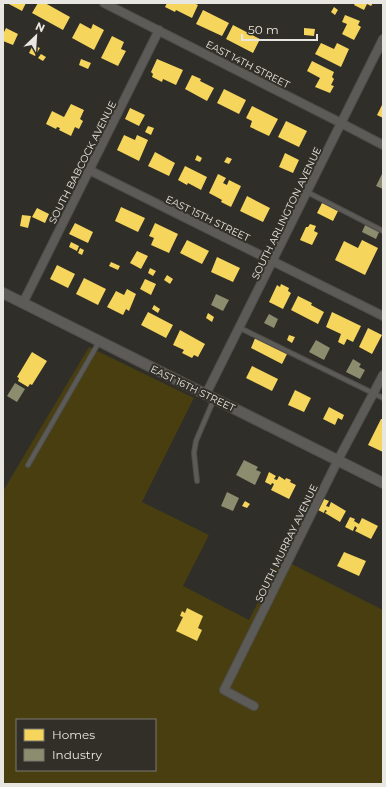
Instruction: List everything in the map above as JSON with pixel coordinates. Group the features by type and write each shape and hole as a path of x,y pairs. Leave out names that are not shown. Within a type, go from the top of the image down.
{"street":[{"name":"EAST 14TH STREET","path":"104,3 341,123 383,146"},
{"name":"SOUTH BABCOCK AVENUE","path":"23,303 159,30"},
{"name":"SOUTH ARLINGTON AVENUE","path":"210,396 240,328 383,40"},
{"name":"EAST 15TH STREET","path":"89,170 383,316"},
{"name":"EAST 16TH STREET","path":"3,293 383,483"},
{"name":"SOUTH MURRAY AVENUE","path":"254,706 224,690 338,460 383,375"}],"lane":[{"path":"307,192 383,231"},
{"path":"240,328 383,398"},
{"path":"28,464 100,341"},
{"path":"197,481 194,453 210,396"}],"shaded area":[{"path":"89,347 194,398 142,502 209,535 183,586 249,620 280,558 383,610 383,784 3,784 3,491"}],"building: Homes":[{"path":"7,3 26,3 22,11"},
{"path":"38,3 45,3 70,17 63,30 32,13"},
{"path":"167,3 194,3 198,5 192,18 176,10 175,12 165,7"},
{"path":"355,3 373,3 371,6 367,4 364,10 354,5"},
{"path":"334,7 338,10 335,15 331,12"},
{"path":"203,10 229,23 222,36 196,24"},
{"path":"345,15 360,21 358,25 361,27 354,40 342,34 347,24 342,22"},
{"path":"80,23 91,29 93,24 104,30 94,50 72,38"},
{"path":"233,25 260,39 253,53 226,39"},
{"path":"6,28 18,34 13,45 3,41 3,34"},
{"path":"304,28 315,29 314,36 304,35"},
{"path":"112,36 124,42 121,49 126,51 118,66 101,58"},
{"path":"321,43 334,49 337,43 349,49 341,67 315,54"},
{"path":"33,45 40,48 35,56 29,53"},
{"path":"41,54 46,57 43,61 38,58"},
{"path":"81,59 91,63 88,69 79,65"},
{"path":"157,59 183,70 176,85 163,79 162,82 152,77 153,74 151,72"},
{"path":"312,61 334,72 332,77 334,79 331,85 334,86 330,93 315,87 320,78 307,71"},
{"path":"192,75 214,88 207,101 185,89"},
{"path":"224,89 246,100 239,114 217,103"},
{"path":"71,104 84,110 80,119 83,121 79,129 75,127 71,136 59,130 60,128 57,127 56,129 46,124 52,111 64,117"},
{"path":"383,105 383,118 377,115"},
{"path":"252,106 278,119 269,136 250,127 252,121 246,118"},
{"path":"130,108 145,115 139,126 125,119"},
{"path":"286,121 307,131 299,147 278,137"},
{"path":"148,126 154,128 151,135 145,132"},
{"path":"124,135 135,140 137,135 148,140 139,161 117,150"},
{"path":"155,152 175,163 169,176 148,166"},
{"path":"285,153 299,160 293,173 279,167"},
{"path":"197,155 202,158 200,162 195,160"},
{"path":"227,157 232,159 229,164 224,162"},
{"path":"185,166 207,177 201,190 188,183 187,185 178,180"},
{"path":"218,174 226,178 223,183 227,185 229,180 241,186 231,207 209,193"},
{"path":"247,196 270,208 263,222 240,211"},
{"path":"323,201 339,209 333,221 317,213"},
{"path":"121,207 145,218 138,232 115,221"},
{"path":"37,208 49,214 45,223 32,217"},
{"path":"22,215 31,216 28,228 20,226"},
{"path":"75,223 93,232 88,243 69,234"},
{"path":"155,223 178,234 169,253 151,245 154,238 149,236"},
{"path":"310,224 316,226 314,231 318,233 312,245 300,240 306,227"},
{"path":"187,240 209,251 202,264 180,253"},
{"path":"362,240 378,248 365,275 335,260 344,241 358,248"},
{"path":"71,242 79,246 77,251 69,247"},
{"path":"80,248 84,250 82,255 78,253"},
{"path":"137,251 148,256 141,269 130,263"},
{"path":"217,257 240,268 233,282 211,272"},
{"path":"111,262 120,266 118,270 109,266"},
{"path":"57,265 75,274 68,288 50,279"},
{"path":"150,268 156,271 153,276 148,273"},
{"path":"167,275 173,279 170,284 164,280"},
{"path":"84,278 106,289 98,305 76,294"},
{"path":"145,279 156,284 151,295 140,289"},
{"path":"281,284 289,288 288,291 291,293 283,309 269,302 277,285 280,287"},
{"path":"127,289 136,294 129,311 126,309 123,315 107,307 116,291 124,295"},
{"path":"298,296 312,303 311,305 324,312 318,324 291,310"},
{"path":"154,305 160,309 158,313 152,309"},
{"path":"148,312 173,325 166,338 141,325"},
{"path":"332,312 361,326 353,342 347,339 344,345 338,342 341,334 326,327"},
{"path":"208,313 214,317 212,322 206,318"},
{"path":"368,328 382,335 372,354 359,347"},
{"path":"180,330 205,344 198,357 194,355 192,358 182,353 184,350 173,345"},
{"path":"289,335 295,337 292,343 287,340"},
{"path":"256,336 288,352 282,364 251,348"},
{"path":"32,352 47,361 32,385 30,384 28,387 18,381 19,378 17,377"},
{"path":"252,366 278,379 272,391 246,378"},
{"path":"295,390 311,398 304,412 288,405"},
{"path":"329,407 344,415 342,420 338,418 335,425 323,419"},
{"path":"381,419 383,419 383,452 368,445"},
{"path":"269,472 276,476 274,479 277,480 279,476 285,480 286,478 291,480 290,482 296,485 289,499 271,490 274,484 272,483 271,485 265,482"},
{"path":"324,499 329,501 326,506 329,507 331,502 346,511 340,522 325,513 327,511 325,510 324,513 318,510"},
{"path":"245,501 250,504 247,508 242,506"},
{"path":"350,517 355,519 354,521 359,524 362,518 378,526 371,539 355,531 357,528 355,526 353,531 345,527"},
{"path":"344,552 366,561 359,576 337,566"},
{"path":"187,608 203,616 198,628 202,630 197,641 176,631 183,617 180,616 182,611 185,613"}],"building: Industry":[{"path":"383,172 383,189 376,186"},
{"path":"366,223 380,230 376,239 362,232"},
{"path":"216,294 229,300 223,311 211,305"},
{"path":"269,314 278,319 274,328 264,323"},
{"path":"316,340 330,348 324,360 309,352"},
{"path":"353,359 361,364 359,367 365,370 360,379 346,372"},
{"path":"15,383 25,389 17,402 7,396"},
{"path":"244,460 258,467 256,470 261,472 255,485 236,475"},
{"path":"227,492 239,498 233,511 221,506"}]}
